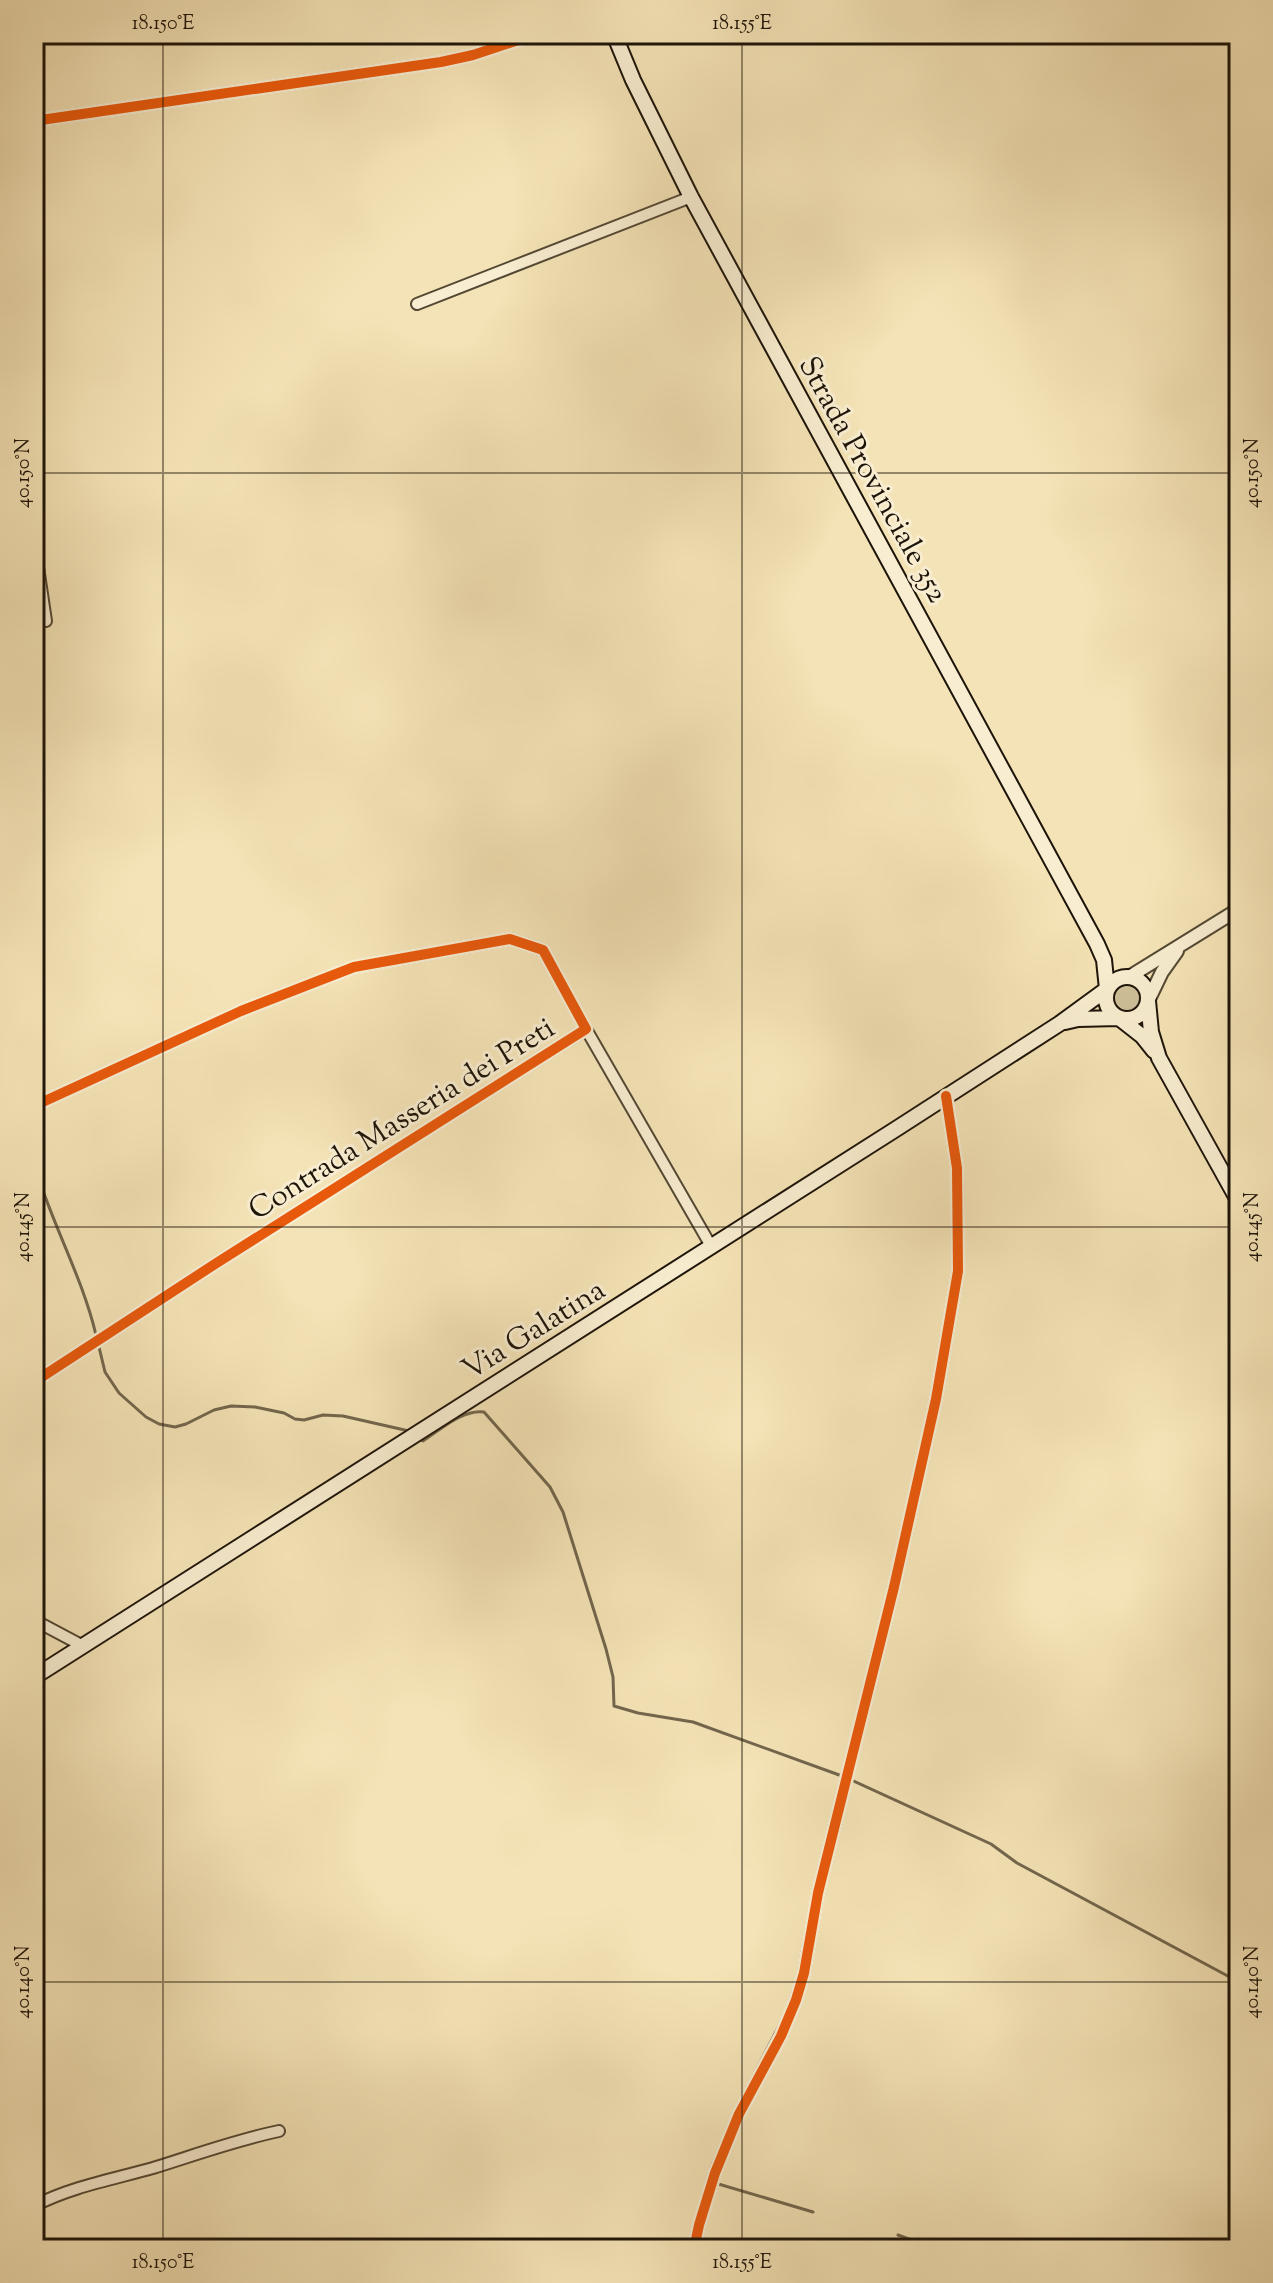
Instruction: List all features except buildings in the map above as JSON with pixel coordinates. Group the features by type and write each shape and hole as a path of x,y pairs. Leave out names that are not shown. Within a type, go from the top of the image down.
{"main road":[{"name":"Strada Provinciale 352","path":"614,34 691,197 1097,944 1104,960 1107,989"},
{"name":"Strada Provinciale 352","path":"1097,944 1110,961 1129,977"},
{"path":"1159,1058 1151,1032 1145,986 1129,977 1119,978 1107,989 1107,1006 1142,1036 1159,1058 1239,1202"},
{"name":"Via Galatina","path":"34,1677 1059,1024 1107,989"},
{"path":"1119,1018 1138,1016 1145,1010 1148,1001"},
{"name":"Via Galatina","path":"1059,1024 1078,1019 1119,1018"}],"street":[{"path":"34,121 441,62 537,34"},
{"path":"417,304 691,197"},
{"path":"34,540 46,621"},
{"path":"1129,977 1239,909"},
{"name":"Contrada Masseria dei Preti","path":"34,1106 241,1011 354,967 510,939 543,950 586,1029 34,1382"},
{"path":"1148,1001 1167,963 1185,944"},
{"path":"586,1029 711,1246"},
{"path":"694,2249 721,2158 739,2114 781,2036 804,1973 818,1893 894,1587 936,1399 958,1271 957,1168 946,1096"},
{"path":"34,1620 83,1646"},
{"path":"34,2206 238,2140 279,2131"}],"shaded area":[{"path":"1127,981 1139,986 1144,998 1139,1010 1127,1015 1115,1010 1110,998 1115,986"}],"waterway":[{"path":"34,1164 83,1292 96,1335"},
{"path":"99,1347 105,1372 119,1393 146,1417 159,1424 175,1427 231,1406 255,1407 304,1420 323,1415 343,1416 409,1431"},
{"path":"419,1438 423,1441 452,1421 468,1414 484,1412 550,1487 563,1512 606,1649 613,1677 614,1706 693,1722 842,1776"},
{"path":"849,1779 991,1844 1017,1863 1239,1982"},
{"path":"787,2009 803,1947"},
{"path":"711,2167 742,2097 781,2022"},
{"path":"697,2214 709,2173"},
{"path":"715,2183 813,2212"},
{"path":"689,2249 692,2233"},
{"path":"898,2235 917,2242 923,2249"}],"cycle path":[{"path":"34,121 441,62 537,34"},
{"path":"34,1106 241,1011 354,967 510,939 543,950 586,1029 34,1382"},
{"path":"694,2249 715,2173 739,2114 781,2036 804,1973 818,1893 894,1587 936,1399 958,1271 957,1168 946,1096"}]}
